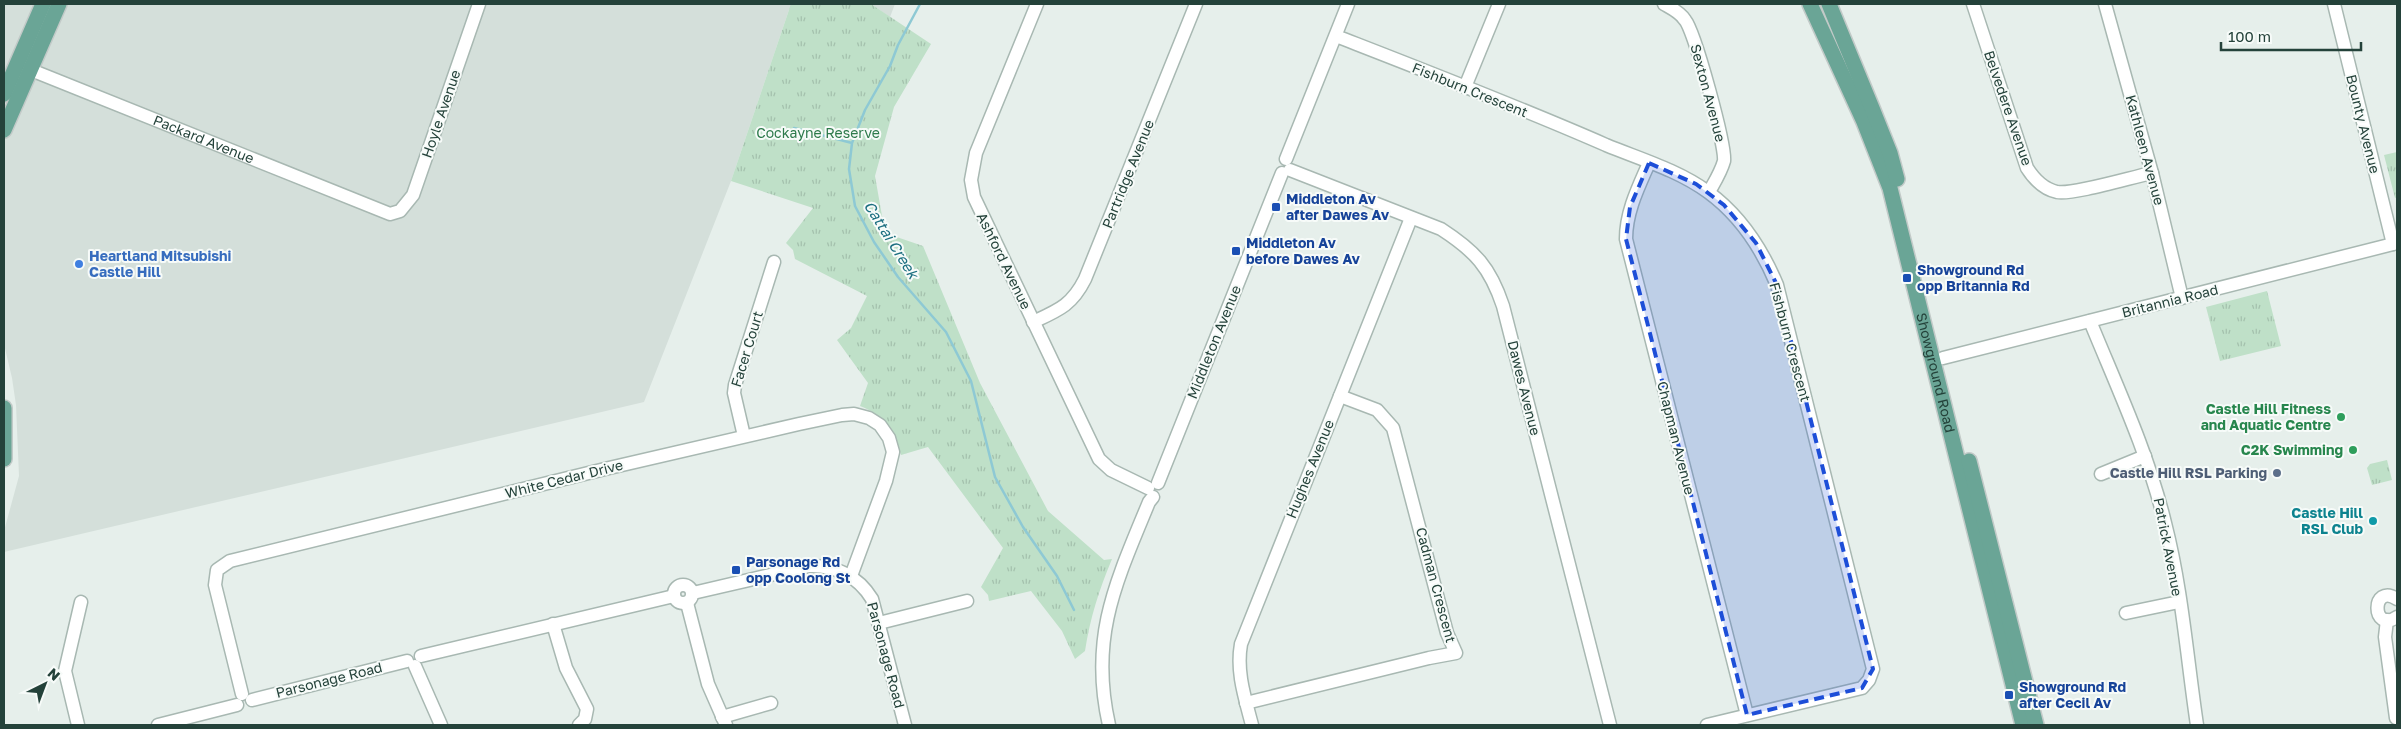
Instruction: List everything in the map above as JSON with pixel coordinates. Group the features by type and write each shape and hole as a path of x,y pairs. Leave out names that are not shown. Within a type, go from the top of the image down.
{"main road":[{"path":"4,130 43,4"},
{"path":"4,94 24,67 59,4"},
{"name":"Showground Road","path":"1810,4 1864,122 1890,188 2023,725"},
{"name":"Showground Road","path":"1828,4 1890,154 2036,725"},
{"path":"4,408 4,458"}],"street":[{"name":"Hoyle Avenue","path":"390,214 400,211 413,195 479,4"},
{"name":"Ashford Avenue","path":"1037,4 976,153 971,180 974,197 1099,459 1110,470 1153,489"},
{"name":"Partridge Avenue","path":"1034,322 1065,306 1077,295 1196,4"},
{"name":"Middleton Avenue","path":"1109,725 1102,682 1102,640 1107,610 1153,489 1286,167 1348,4"},
{"path":"1465,87 1499,4"},
{"name":"Sexton Avenue","path":"1664,4 1675,10 1686,20 1696,47 1722,141 1724,159 1709,192"},
{"name":"Belvedere Avenue","path":"1973,4 2027,168 2033,177 2048,189 2067,192 2152,173"},
{"name":"Kathleen Avenue","path":"2104,4 2152,173 2182,298"},
{"name":"Bounty Avenue","path":"2334,4 2395,244"},
{"name":"Fishburn Crescent","path":"1336,36 1676,174 1709,192 1736,218 1756,243 1777,285 1873,669 1869,680 1862,688 1707,725"},
{"name":"Packard Avenue","path":"24,67 390,214"},
{"name":"Chapman Avenue","path":"1649,163 1630,207 1626,223 1626,239 1747,715"},
{"name":"Dawes Avenue","path":"1286,167 1440,229 1461,242 1479,259 1495,281 1610,725"},
{"name":"Hughes Avenue","path":"1252,725 1239,666 1241,644 1411,218"},
{"name":"Britannia Road","path":"1943,358 2395,244"},
{"name":"Facer Court","path":"744,436 734,393 735,385 774,262"},
{"name":"Patrick Avenue","path":"2090,321 2145,456 2166,524 2197,725"},
{"name":"Cadman Crescent","path":"1246,703 1456,653 1447,633 1393,428 1377,410 1340,396"},
{"name":"White Cedar Drive","path":"244,699 215,584 215,574 230,561 744,436 842,415 862,415 880,425 888,438 893,458 851,576"},
{"path":"2100,474 2145,456"},
{"name":"Parsonage Road","path":"158,725 244,699 414,661 553,624 674,596 679,603 690,598 809,566 826,566 851,576 868,593 879,623 905,725"},
{"path":"2394,721 2385,637 2392,619 2378,613 2377,604 2382,598 2388,596 2397,599"},
{"path":"690,598 708,684 724,721 772,703"},
{"path":"879,623 967,601"},
{"path":"78,725 65,671 81,602"},
{"path":"2126,613 2179,602"},
{"path":"553,624 566,668 587,709 585,719 579,725"},
{"path":"414,661 441,725"}],"highlighted area":[{"path":"1649,163 1696,184 1724,205 1756,243 1777,285 1873,669 1862,688 1747,715 1626,239 1630,207"}],"shaded area":[{"path":"4,4 791,4 731,181 644,402 4,552 4,531 19,476 16,405 4,344"},
{"path":"871,4 895,4 890,17"}],"green space":[{"name":"Cockayne Reserve","path":"791,4 871,4 931,44 894,107 875,176 885,233 923,246 980,383 1048,511 1104,560 1112,559 1096,604 1085,651 1075,659 1062,631 1031,591 989,601 988,595 981,587 1003,548 928,447 901,455 895,438 882,419 860,406 868,383 837,340 851,328 867,296 795,259 793,250 786,243 813,208 731,181"},
{"path":"2397,152 2397,197 2395,198 2384,155"},
{"path":"2267,291 2281,346 2220,361 2206,307"},
{"path":"2387,460 2392,480 2372,485 2367,468 2370,464"}],"waterway":[{"name":"Cattai Creek","path":"920,4 898,45 890,66 865,110 852,143 849,169 855,206 874,242 898,277 946,332 971,381 995,477 1023,527 1057,576 1074,610"},
{"path":"794,128 852,143"}],"place":[{"name":"Middleton Av after Dawes Av","path":"1276,207"},
{"name":"Middleton Av before Dawes Av","path":"1236,251"},
{"name":"Heartland Mitsubishi Castle Hill","path":"79,264"},
{"name":"Showground Rd opp Britannia Rd","path":"1907,278"},
{"name":"Castle Hill Fitness and Aquatic Centre","path":"2341,417"},
{"name":"C2K Swimming","path":"2353,450"},
{"name":"Castle Hill RSL Parking","path":"2277,473"},
{"name":"Castle Hill RSL Club","path":"2373,521"},
{"name":"Parsonage Rd opp Coolong St","path":"736,570"},
{"name":"Showground Rd after Cecil Av","path":"2009,695"}]}
